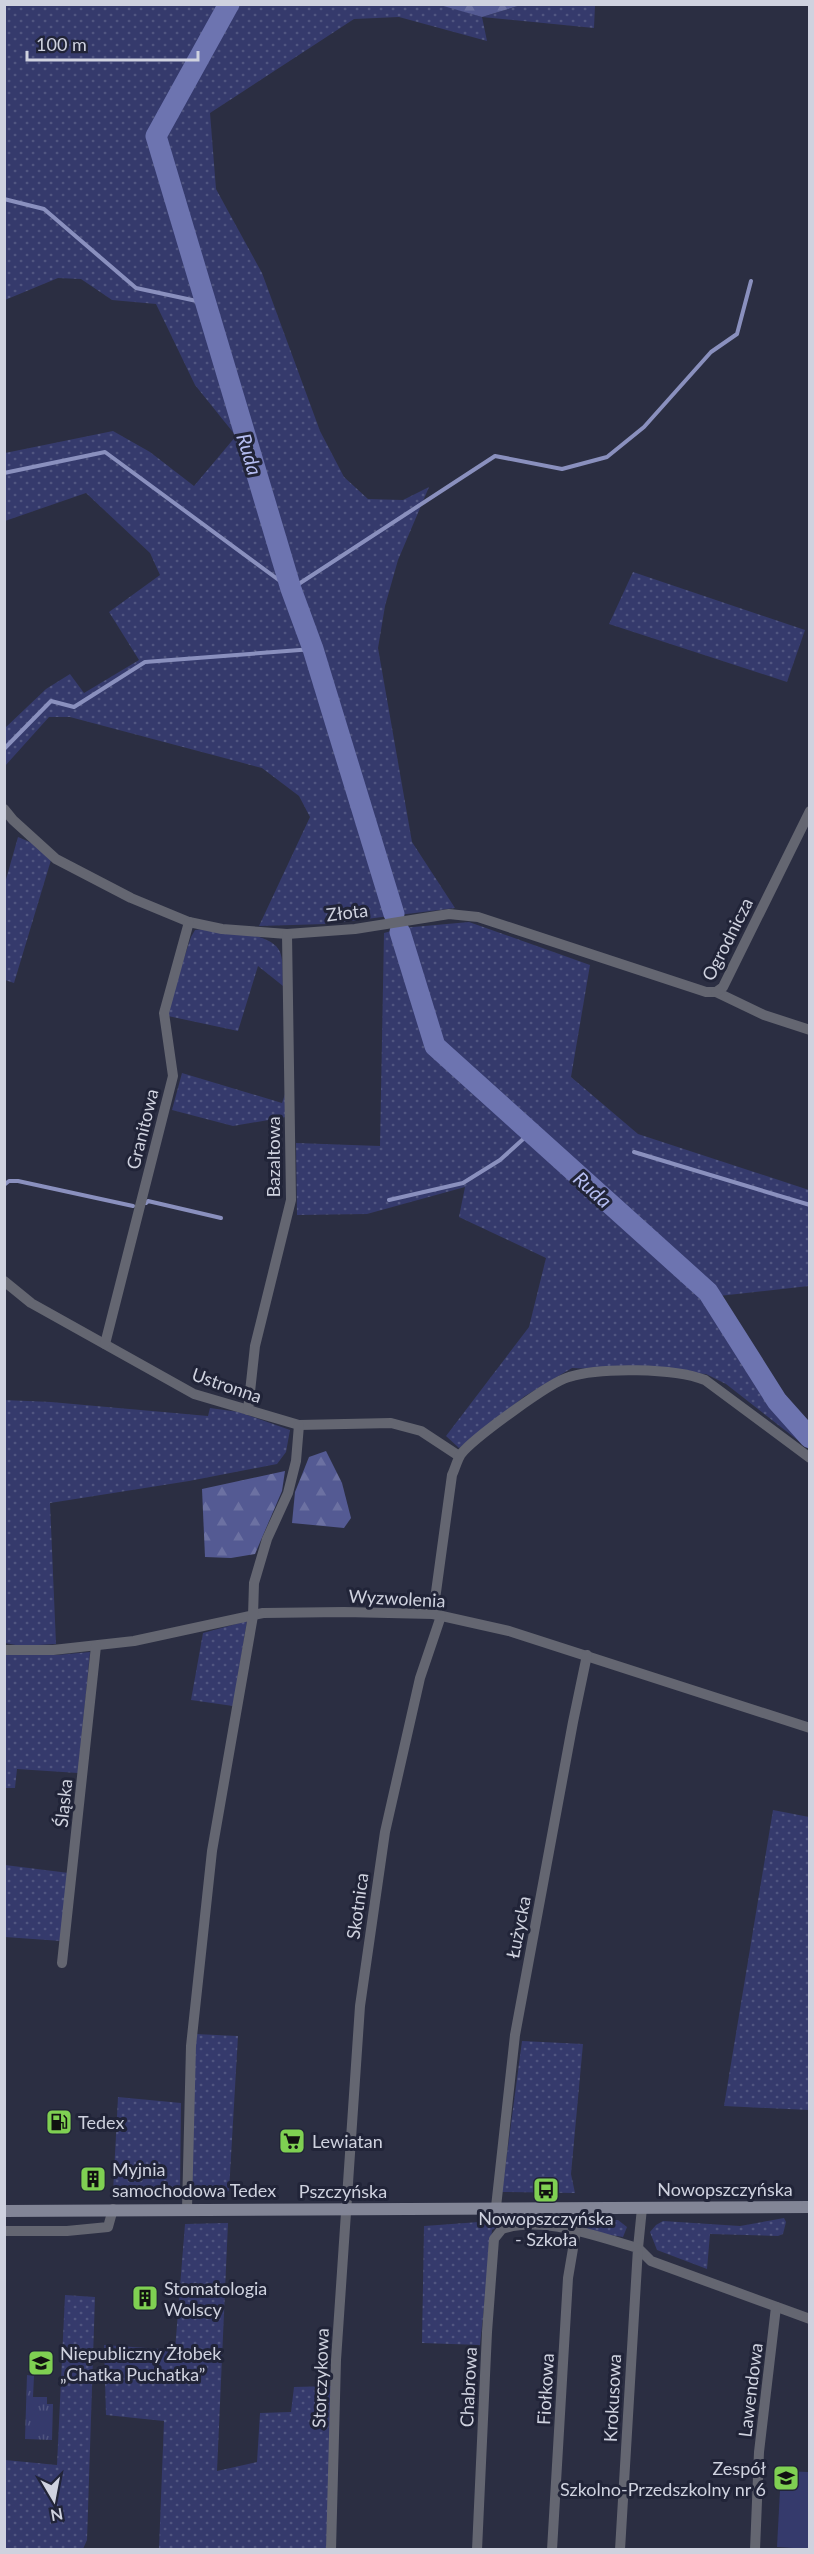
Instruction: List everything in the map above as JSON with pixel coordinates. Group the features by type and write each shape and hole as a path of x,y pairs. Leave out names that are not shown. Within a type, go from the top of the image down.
{"main road":[{"name":"Nowopszczyńska","path":"642,2208 810,2207"},
{"name":"Pszczyńska","path":"4,2211 642,2208"}],"street":[{"name":"Złota","path":"4,809 56,860 131,898 189,922 222,929 287,934 355,929 449,914 478,917 706,992 716,992"},
{"name":"Ogrodnicza","path":"810,811 723,987 716,992 764,1015 810,1029"},
{"name":"Granitowa","path":"105,1344 173,1076 164,1013 189,922"},
{"name":"Bazaltowa","path":"248,1410 255,1346 291,1200 287,934"},
{"name":"Ustronna","path":"4,1281 31,1303 194,1394 299,1425 391,1423 420,1431 459,1456"},
{"path":"459,1456 541,1392 566,1377 589,1372 671,1372 688,1374 705,1380 810,1458"},
{"path":"187,2209 191,2046 212,1851 253,1616 254,1583 267,1539 288,1493 296,1461 299,1425"},
{"name":"Skotnica","path":"345,2209 360,2006 384,1832 437,1615 452,1475 459,1456"},
{"name":"Wyzwolenia","path":"4,1650 53,1650 134,1641 253,1616 344,1612 437,1615 509,1631 810,1728"},
{"name":"Śląska","path":"62,1963 96,1646"},
{"name":"Łużycka","path":"496,2207 520,2005 587,1655"},
{"path":"638,2248 642,2208"},
{"path":"4,2231 67,2231 108,2227 113,2209"},
{"name":"Storczykowa","path":"331,2550 336,2360 345,2209"},
{"name":"Chabrowa","path":"477,2550 487,2332 494,2239 502,2229 530,2224 576,2231"},
{"path":"576,2231 638,2248 651,2261 810,2319"},
{"name":"Fiołkowa","path":"552,2550 568,2278 576,2231"},
{"name":"Krokusowa","path":"620,2550 638,2248"},
{"name":"Lawendowa","path":"755,2550 759,2452 776,2307"}],"green space":[{"path":"440,4 482,17 487,41 399,17 354,19 210,113 216,189 262,273 320,431 344,477 368,499 403,500 429,487 398,560 385,606 378,648 412,842 455,908 326,924 259,926 310,817 299,796 262,768 70,717 49,717 5,766 5,728 46,689 70,674 84,693 139,660 109,612 160,575 150,553 86,493 5,521 5,453 113,431 150,452 194,486 236,436 195,385 156,304 112,300 81,279 58,278 5,300 5,5"},
{"path":"440,5 521,5 482,17"},
{"path":"521,5 595,5 594,28 482,17"},
{"path":"633,572 805,630 787,682 609,624"},
{"path":"18,837 32,843 51,860 14,983 5,980 5,883"},
{"path":"469,922 590,965 571,1077 638,1134 809,1190 809,1286 719,1296 779,1394 809,1430 809,1449 726,1384 706,1374 572,1368 525,1396 459,1448 446,1436 529,1327 546,1258 459,1217 465,1187 367,1214 297,1215 296,1143 380,1146 384,933 402,928"},
{"path":"204,929 257,936 275,945 280,952 283,986 258,966 238,1031 168,1016 171,997 191,937 195,930"},
{"path":"182,1073 282,1103 285,1094 286,1117 233,1126 172,1110"},
{"path":"4,1400 208,1416 210,1408 239,1412 290,1430 286,1452 277,1464 189,1481 50,1503 56,1644 21,1646 5,1643"},
{"path":"326,1451 342,1483 351,1518 344,1528 292,1523 295,1492 309,1457"},
{"path":"285,1471 282,1491 255,1554 231,1558 205,1557 202,1489"},
{"path":"247,1621 233,1706 191,1700 203,1633"},
{"path":"90,1652 78,1773 17,1769 15,1788 5,1788 5,1654 57,1655"},
{"path":"773,1810 809,1817 809,2110 724,2106"},
{"path":"5,1865 69,1873 61,1941 5,1937"},
{"path":"195,2034 238,2036 229,2191 214,2195 190,2194"},
{"path":"522,2041 583,2044 571,2174 575,2193 502,2192"},
{"path":"118,2097 181,2103 180,2196 113,2192"},
{"path":"784,2218 786,2222 783,2234 778,2236 710,2234 707,2269 657,2250 650,2232 663,2221 740,2226"},
{"path":"618,2220 627,2227 623,2237 519,2221 504,2223 492,2230 480,2345 422,2343 424,2226 493,2221"},
{"path":"228,2223 217,2471 257,2462 260,2413 291,2412 294,2387 332,2386 327,2549 159,2549 164,2421 106,2415 104,2345 175,2350 185,2224"},
{"path":"65,2295 95,2297 87,2540 83,2549 5,2549 5,2460 57,2465"},
{"path":"27,2375 34,2376 33,2397 47,2397 47,2404 53,2404 52,2440 25,2439"},
{"path":"781,2471 809,2472 809,2549 777,2547"}],"waterway":[{"name":"Ruda","path":"229,4 156,136 291,589 313,649 394,914"},
{"path":"4,199 44,209 136,288 206,303"},
{"path":"4,473 105,452 291,589 495,456 562,469 607,457 644,427 711,352 737,334 751,281"},
{"path":"4,749 51,701 74,707 145,662 313,649"},
{"name":"Ruda","path":"400,932 435,1046 708,1292 777,1401 810,1438"},
{"path":"389,1200 463,1183 500,1160 531,1132"},
{"path":"634,1152 810,1205"},
{"path":"4,1185 9,1181 18,1181 133,1206"},
{"path":"146,1203 148,1201 221,1218"}],"place":[{"name":"Tedex","path":"59,2122"},
{"name":"Lewiatan","path":"292,2141"},
{"name":"Myjnia samochodowa Tedex","path":"93,2179"},
{"name":"Nowopszczyńska - Szkoła","path":"546,2190"},
{"name":"Stomatologia Wolscy","path":"145,2298"},
{"name":"Niepubliczny Żłobek „Chatka Puchatka”","path":"41,2363"},
{"name":"Zespół Szkolno-Przedszkolny nr 6","path":"786,2478"}]}
